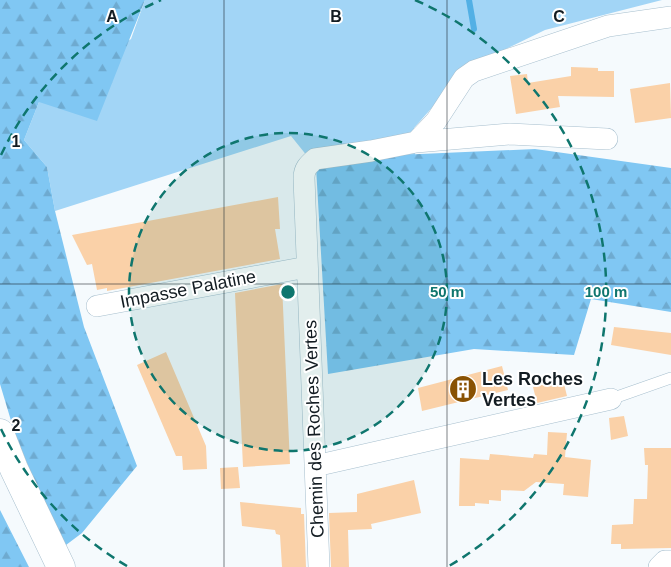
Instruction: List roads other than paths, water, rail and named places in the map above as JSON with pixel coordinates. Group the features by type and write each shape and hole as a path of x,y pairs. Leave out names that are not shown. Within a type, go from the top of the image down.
{"street":[{"path":"416,142 432,127 464,78 474,71 608,26 671,17"},
{"name":"Chemin des Roches Vertes","path":"319,567 304,172 308,165 315,159 372,151 416,142 510,134 607,139"},
{"name":"Impasse Palatine","path":"97,306 308,267"},
{"path":"315,466 610,399"},
{"path":"0,433 14,469 61,567"},
{"path":"659,567 665,561 671,561"}],"lane":[{"path":"610,399 671,378"}],"waterway":[{"path":"469,0 474,29"}],"place":[{"name":"Les Roches Vertes","path":"463,389"}]}
